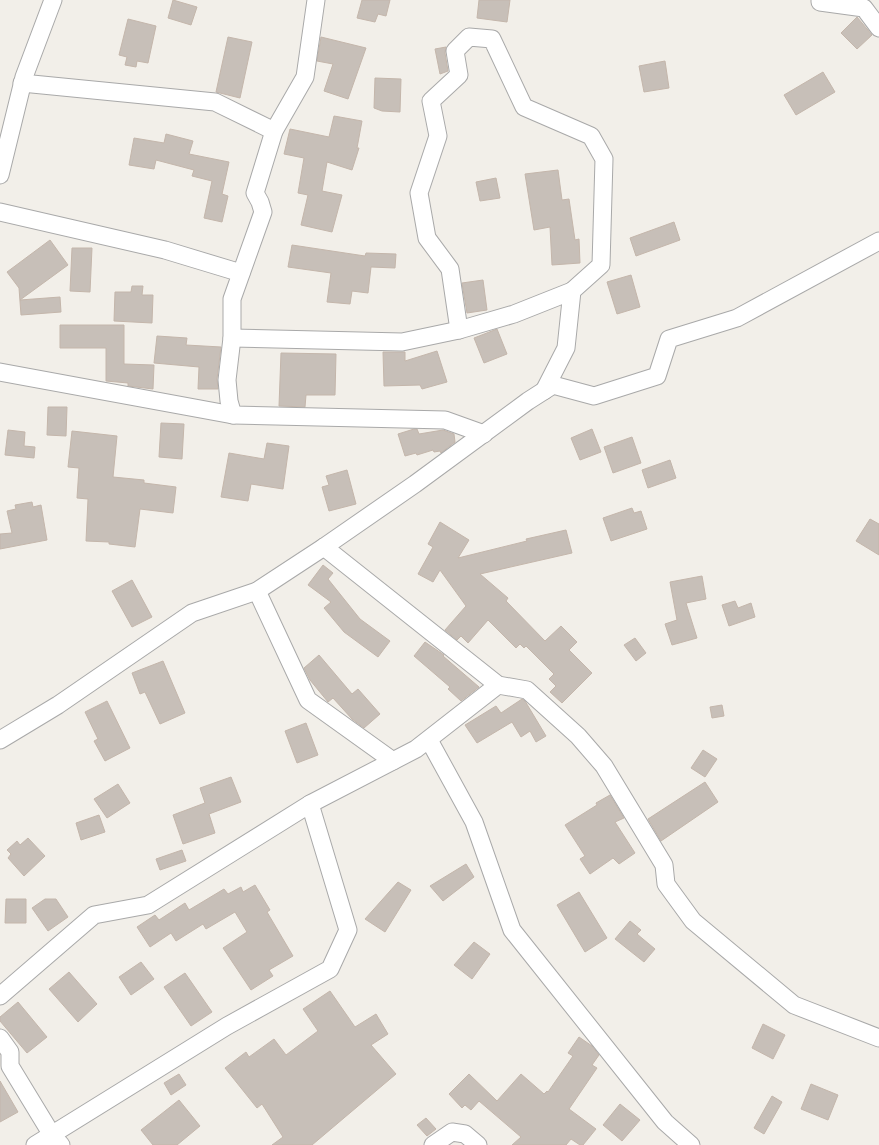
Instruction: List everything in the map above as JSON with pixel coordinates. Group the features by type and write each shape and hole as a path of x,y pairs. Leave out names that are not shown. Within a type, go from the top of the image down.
{"street":[{"path":"0,175 22,83 53,0"},
{"path":"233,415 229,400 228,380 232,338 232,299 262,212 260,202 255,193 274,131 305,77 316,0"},
{"path":"820,0 820,2 864,8 879,28"},
{"path":"232,338 402,342 459,330 514,314 572,292 602,265 604,159 592,136 524,107 492,39 469,36 455,51 459,75 431,101 438,136 419,193 427,238 450,269 459,330"},
{"path":"22,83 215,102 274,131"},
{"path":"0,212 165,250 241,272"},
{"path":"0,740 58,705 192,613 257,590 324,547 553,385 594,396 657,376 670,339 737,318 879,240"},
{"path":"544,391 566,348 572,292"},
{"path":"0,372 233,415 445,420 484,434"},
{"path":"324,547 498,685 527,690 578,736 604,766 664,865 666,884 693,921 794,1005 879,1038"},
{"path":"257,590 308,700 394,761"},
{"path":"0,996 94,915 148,905 310,804 416,749 498,685"},
{"path":"428,740 474,822 512,930 665,1122 691,1145"},
{"path":"35,1145 56,1140 227,1026 330,969 348,930 310,804"},
{"path":"0,1038 10,1052 10,1066 56,1140"},
{"path":"432,1145 452,1132 465,1134 478,1145"}],"building":[{"path":"173,0 197,7 191,25 168,18"},
{"path":"362,0 390,0 386,16 378,14 375,22 357,18"},
{"path":"479,0 510,0 507,22 477,18"},
{"path":"857,17 872,35 857,49 841,33"},
{"path":"128,19 156,26 148,63 137,61 136,67 125,65 127,57 119,55"},
{"path":"228,37 252,42 240,98 216,92"},
{"path":"321,37 366,48 348,99 324,91 333,64 317,61"},
{"path":"446,47 445,53 448,71 440,74 435,49"},
{"path":"665,61 669,88 644,92 639,66"},
{"path":"823,72 835,92 796,115 784,95"},
{"path":"375,78 401,79 400,112 382,111 374,108"},
{"path":"334,116 362,121 357,148 359,148 352,170 327,162 322,191 342,195 332,232 301,225 308,195 298,193 304,158 284,154 290,129 329,137"},
{"path":"166,134 193,141 189,154 229,162 222,194 228,196 222,222 204,218 212,181 192,176 194,170 156,160 154,169 129,165 134,138 164,143"},
{"path":"558,170 562,200 569,199 575,240 579,239 580,263 552,265 550,227 534,230 525,174"},
{"path":"496,178 500,198 480,201 476,182"},
{"path":"674,222 680,240 636,256 630,238"},
{"path":"50,240 68,265 20,300 60,297 61,312 21,315 19,288 7,272"},
{"path":"292,245 365,256 366,253 396,254 395,268 371,267 368,293 352,291 350,304 327,302 331,273 288,267"},
{"path":"72,248 92,248 90,292 70,291"},
{"path":"631,275 640,307 617,314 607,282"},
{"path":"483,280 487,310 467,313 462,283"},
{"path":"132,286 143,286 142,295 153,295 152,323 114,321 115,292 131,292"},
{"path":"60,325 124,325 124,364 154,365 153,389 128,386 128,383 106,381 106,348 60,348"},
{"path":"497,329 507,354 484,363 474,338"},
{"path":"157,336 187,338 186,345 221,347 217,379 218,389 198,389 199,367 154,363"},
{"path":"437,351 447,382 422,389 420,385 384,386 383,352 405,352 405,361"},
{"path":"281,353 336,354 335,395 306,395 305,407 279,406"},
{"path":"48,407 67,407 66,436 47,435"},
{"path":"161,423 184,424 182,459 159,457"},
{"path":"417,429 419,434 443,430 454,434 455,442 441,453 440,451 434,452 433,450 417,455 416,453 405,456 398,434"},
{"path":"592,429 601,452 580,460 571,438"},
{"path":"8,430 25,432 24,446 35,447 34,458 5,455"},
{"path":"72,431 117,436 113,477 144,480 144,483 176,487 173,513 140,509 135,547 109,544 109,542 86,541 88,499 77,498 79,468 68,467"},
{"path":"632,437 641,463 613,473 604,447"},
{"path":"267,443 289,446 283,489 251,484 248,501 221,497 229,453 264,459"},
{"path":"670,460 676,478 648,488 642,470"},
{"path":"347,470 356,504 329,511 322,487 329,485 326,476"},
{"path":"32,502 33,507 41,505 47,540 0,549 0,534 12,533 7,511 16,509 15,505"},
{"path":"632,508 634,513 641,511 647,529 611,541 603,518"},
{"path":"870,519 879,524 879,555 856,541"},
{"path":"440,522 469,540 458,558 527,541 526,539 566,530 572,553 480,574 508,598 506,601 545,641 561,626 577,642 569,650 592,673 562,703 550,692 556,686 549,679 554,674 526,646 524,648 520,644 516,648 488,620 468,643 461,636 457,640 445,630 466,606 440,570 433,582 418,574 433,547 428,544"},
{"path":"323,565 333,573 328,579 360,619 390,641 378,657 344,632 324,608 331,602 308,585"},
{"path":"702,576 706,599 686,603 697,638 672,645 665,624 677,620 670,582"},
{"path":"132,580 152,617 132,627 112,591"},
{"path":"735,601 738,608 751,603 755,617 729,626 722,605"},
{"path":"635,638 646,653 636,661 624,645"},
{"path":"425,642 444,655 443,656 479,687 461,701 448,689 450,687 414,656"},
{"path":"319,655 352,694 358,689 380,714 364,728 352,719 333,698 328,702 310,680 304,668"},
{"path":"163,661 185,713 160,724 145,692 140,694 132,673"},
{"path":"522,699 525,701 546,736 536,742 530,731 521,737 512,722 477,743 465,725 496,706 501,713"},
{"path":"107,701 130,748 105,761 94,741 98,739 85,712"},
{"path":"722,705 724,716 712,718 710,707"},
{"path":"306,723 318,755 297,763 285,731"},
{"path":"703,750 717,759 705,777 691,768"},
{"path":"231,777 241,802 209,814 215,833 183,844 173,815 205,803 200,788"},
{"path":"705,782 718,802 661,841 648,819"},
{"path":"118,784 130,803 107,818 94,799"},
{"path":"610,795 624,818 615,822 635,853 619,864 613,858 590,874 580,859 585,856 565,825"},
{"path":"99,815 105,832 81,840 76,823"},
{"path":"28,838 45,856 24,876 8,858 11,854 7,850 17,841 20,845"},
{"path":"182,850 186,861 160,870 156,859"},
{"path":"466,864 474,877 443,901 430,886"},
{"path":"398,882 411,890 385,932 365,919"},
{"path":"255,885 270,910 267,912 293,956 269,970 273,976 251,990 223,948 247,932 235,912 206,929 203,924 176,941 171,933 150,947 137,927 155,915 159,920 185,903 189,910 224,889 228,894 241,887 243,892"},
{"path":"579,892 607,938 585,952 557,905"},
{"path":"6,899 26,899 26,923 5,923"},
{"path":"45,899 56,899 68,917 48,931 32,908"},
{"path":"630,921 641,930 637,934 655,949 644,962 615,939"},
{"path":"474,942 490,954 472,979 454,965"},
{"path":"141,962 154,979 131,995 119,977"},
{"path":"69,972 97,1004 78,1022 49,989"},
{"path":"185,973 212,1012 191,1026 164,987"},
{"path":"330,991 355,1027 376,1014 388,1034 371,1045 396,1074 312,1145 272,1145 283,1137 262,1104 257,1108 225,1068 246,1052 249,1057 274,1039 286,1055 318,1031 303,1009"},
{"path":"18,1002 47,1037 27,1053 0,1021 0,1017"},
{"path":"763,1024 785,1035 773,1059 752,1048"},
{"path":"579,1037 592,1046 599,1055 592,1065 597,1068 569,1109 596,1129 583,1145 580,1145 571,1139 566,1145 512,1145 521,1137 479,1101 471,1110 465,1105 462,1108 449,1094 469,1074 497,1101 521,1074 544,1094 547,1091 548,1092 573,1056 568,1053"},
{"path":"179,1074 186,1085 171,1095 164,1083"},
{"path":"0,1081 18,1112 0,1122"},
{"path":"811,1084 838,1095 828,1120 801,1109"},
{"path":"772,1096 782,1102 764,1134 754,1128"},
{"path":"179,1100 200,1126 177,1145 153,1145 141,1130"},
{"path":"620,1104 640,1120 622,1141 603,1125"},
{"path":"426,1118 436,1129 427,1136 417,1125"}]}
